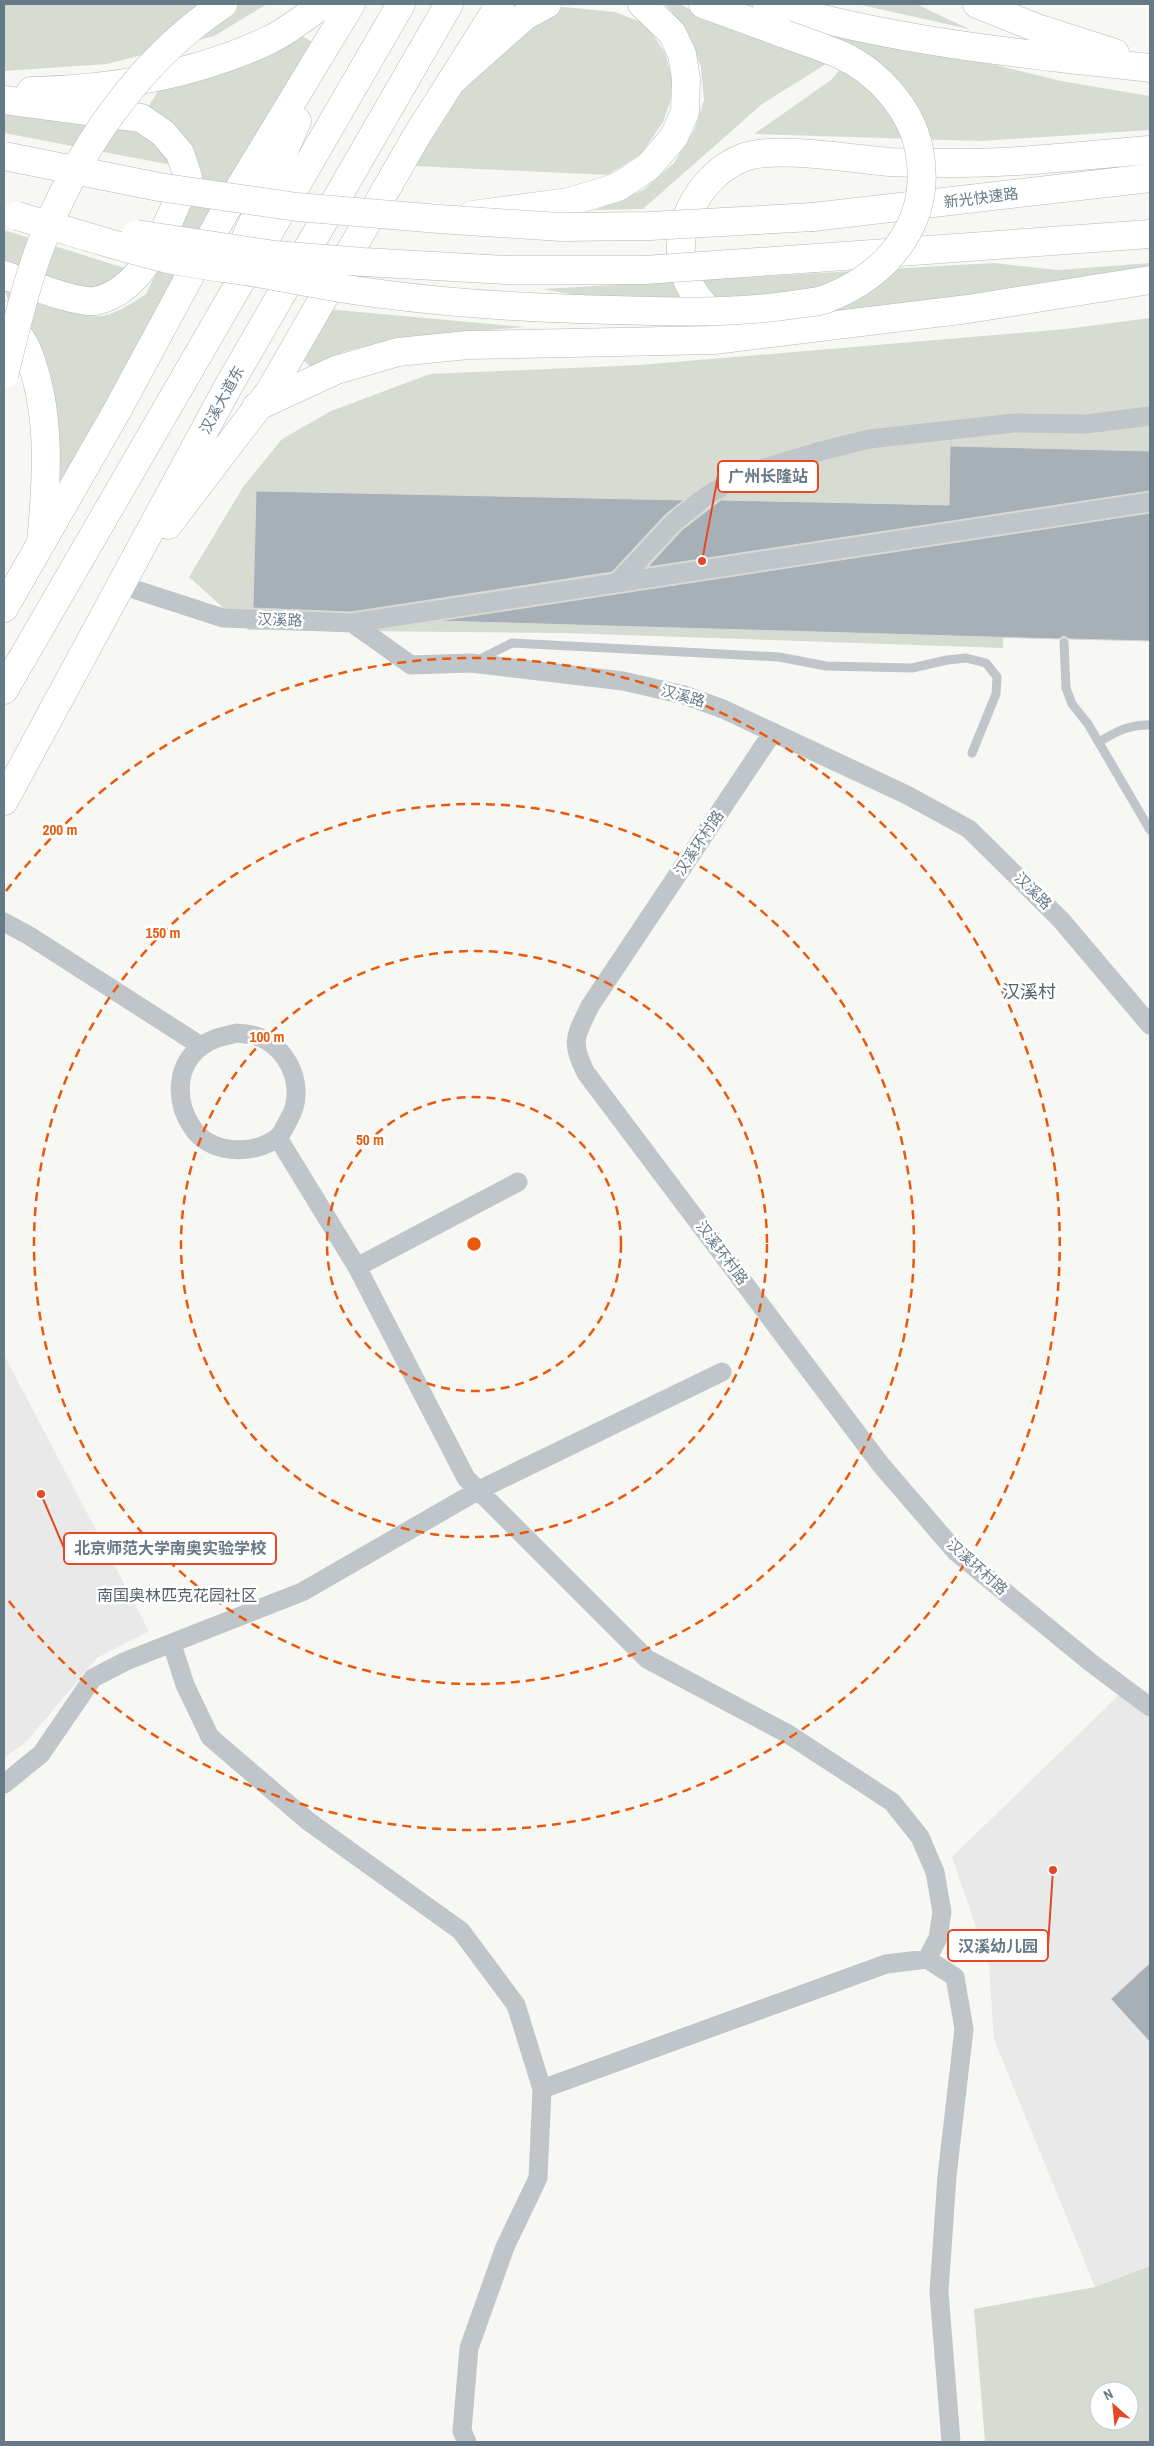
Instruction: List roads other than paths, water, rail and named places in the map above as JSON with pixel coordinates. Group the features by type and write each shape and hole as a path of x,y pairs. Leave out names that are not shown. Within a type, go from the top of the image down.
{"main road":[{"path":"4,375 39,251 57,205 95,136 125,97 172,44 204,16 223,4"},
{"path":"4,690 401,4"},
{"name":"汉溪大道东","path":"4,801 229,385 450,4"},
{"path":"122,585 224,454 256,407 270,391 416,138 500,4"},
{"path":"454,78 525,16 547,4"},
{"path":"4,156 159,187 268,203 439,219 570,202 618,187 648,167 674,137 685,112 686,79 682,54 672,34 642,4"},
{"path":"10,214 166,258 314,284 401,296 610,310 719,312 759,310 823,300 862,282 878,269 907,235 914,219 920,199 920,155 911,122 891,94 872,75 841,55 703,4"},
{"path":"766,4 906,37 1023,55 1150,68"},
{"path":"977,4 1037,28 1150,64"},
{"path":"180,384 340,6"},
{"path":"4,92 61,91 168,75 226,58 270,40 340,6"},
{"path":"4,608 118,409 220,220 340,6"},
{"path":"4,100 141,118 162,133 180,153 188,177 152,255 140,274 121,290 94,301 60,296 4,275"},
{"path":"831,325 720,316 708,310 697,298 685,274 682,262 682,243 687,215 696,196 730,165 744,157 763,154 796,154 891,162 960,163 1150,150"},
{"name":"新光快速路","path":"439,219 561,227 650,226 813,218 1150,178"},
{"path":"10,214 275,255 478,268 644,270 1150,234"},
{"path":"256,407 336,370 398,352 468,345 714,340 968,309 1150,280"},
{"path":"4,315 26,349 38,388 47,438 46,491 41,543"}],"street":[{"path":"618,582 674,522 705,497 741,475 817,452 869,439 1014,423 1086,424 1150,416"},
{"path":"352,623 1150,502"},
{"name":"汉溪路","path":"122,585 223,618 352,623 411,665 471,663 632,683 684,695 723,708 907,795 969,829 1061,920 1150,1025"},
{"name":"汉溪环村路","path":"773,732 590,1006 576,1035 576,1053 586,1073 881,1465 956,1552 1090,1662 1150,1707"},
{"path":"4,922 28,935 201,1046"},
{"path":"237,1033 247,1034 256,1036 273,1045 287,1059 295,1077 297,1096 292,1115 278,1138 248,1149 229,1150 210,1144 195,1132 184,1116 179,1098 180,1078 188,1061 201,1046 218,1037 237,1033"},
{"path":"278,1138 357,1267 466,1478 646,1660 788,1734 892,1802 920,1837 935,1872 942,1912 938,1938 927,1959"},
{"path":"357,1267 518,1182"},
{"path":"4,1784 40,1754 93,1678 126,1661 302,1592 479,1490 722,1372"},
{"path":"172,1644 185,1685 210,1737 308,1821 460,1931 516,2004 542,2089 538,2178 505,2247 469,2348 462,2432 467,2442"},
{"path":"542,2089 886,1964 927,1959 955,1977 964,2029 947,2176 939,2292 951,2442"}],"lane":[{"path":"1064,642 1066,688 1072,704 1099,742 1150,830"},
{"path":"471,663 512,643 779,657 826,666 912,668 946,660 966,658 986,663 997,677 996,694 972,753"},
{"path":"1099,742 1119,730 1139,724 1150,725"}],"place":[{"name":"广州长隆站","path":"702,561"},
{"name":"北京师范大学南奥实验学校","path":"41,1494"},
{"name":"汉溪幼儿园","path":"1053,1870"}],"district":[{"name":"汉溪村","path":"1029,992"},
{"name":"南国奥林匹克花园社区","path":"177,1595"}]}
